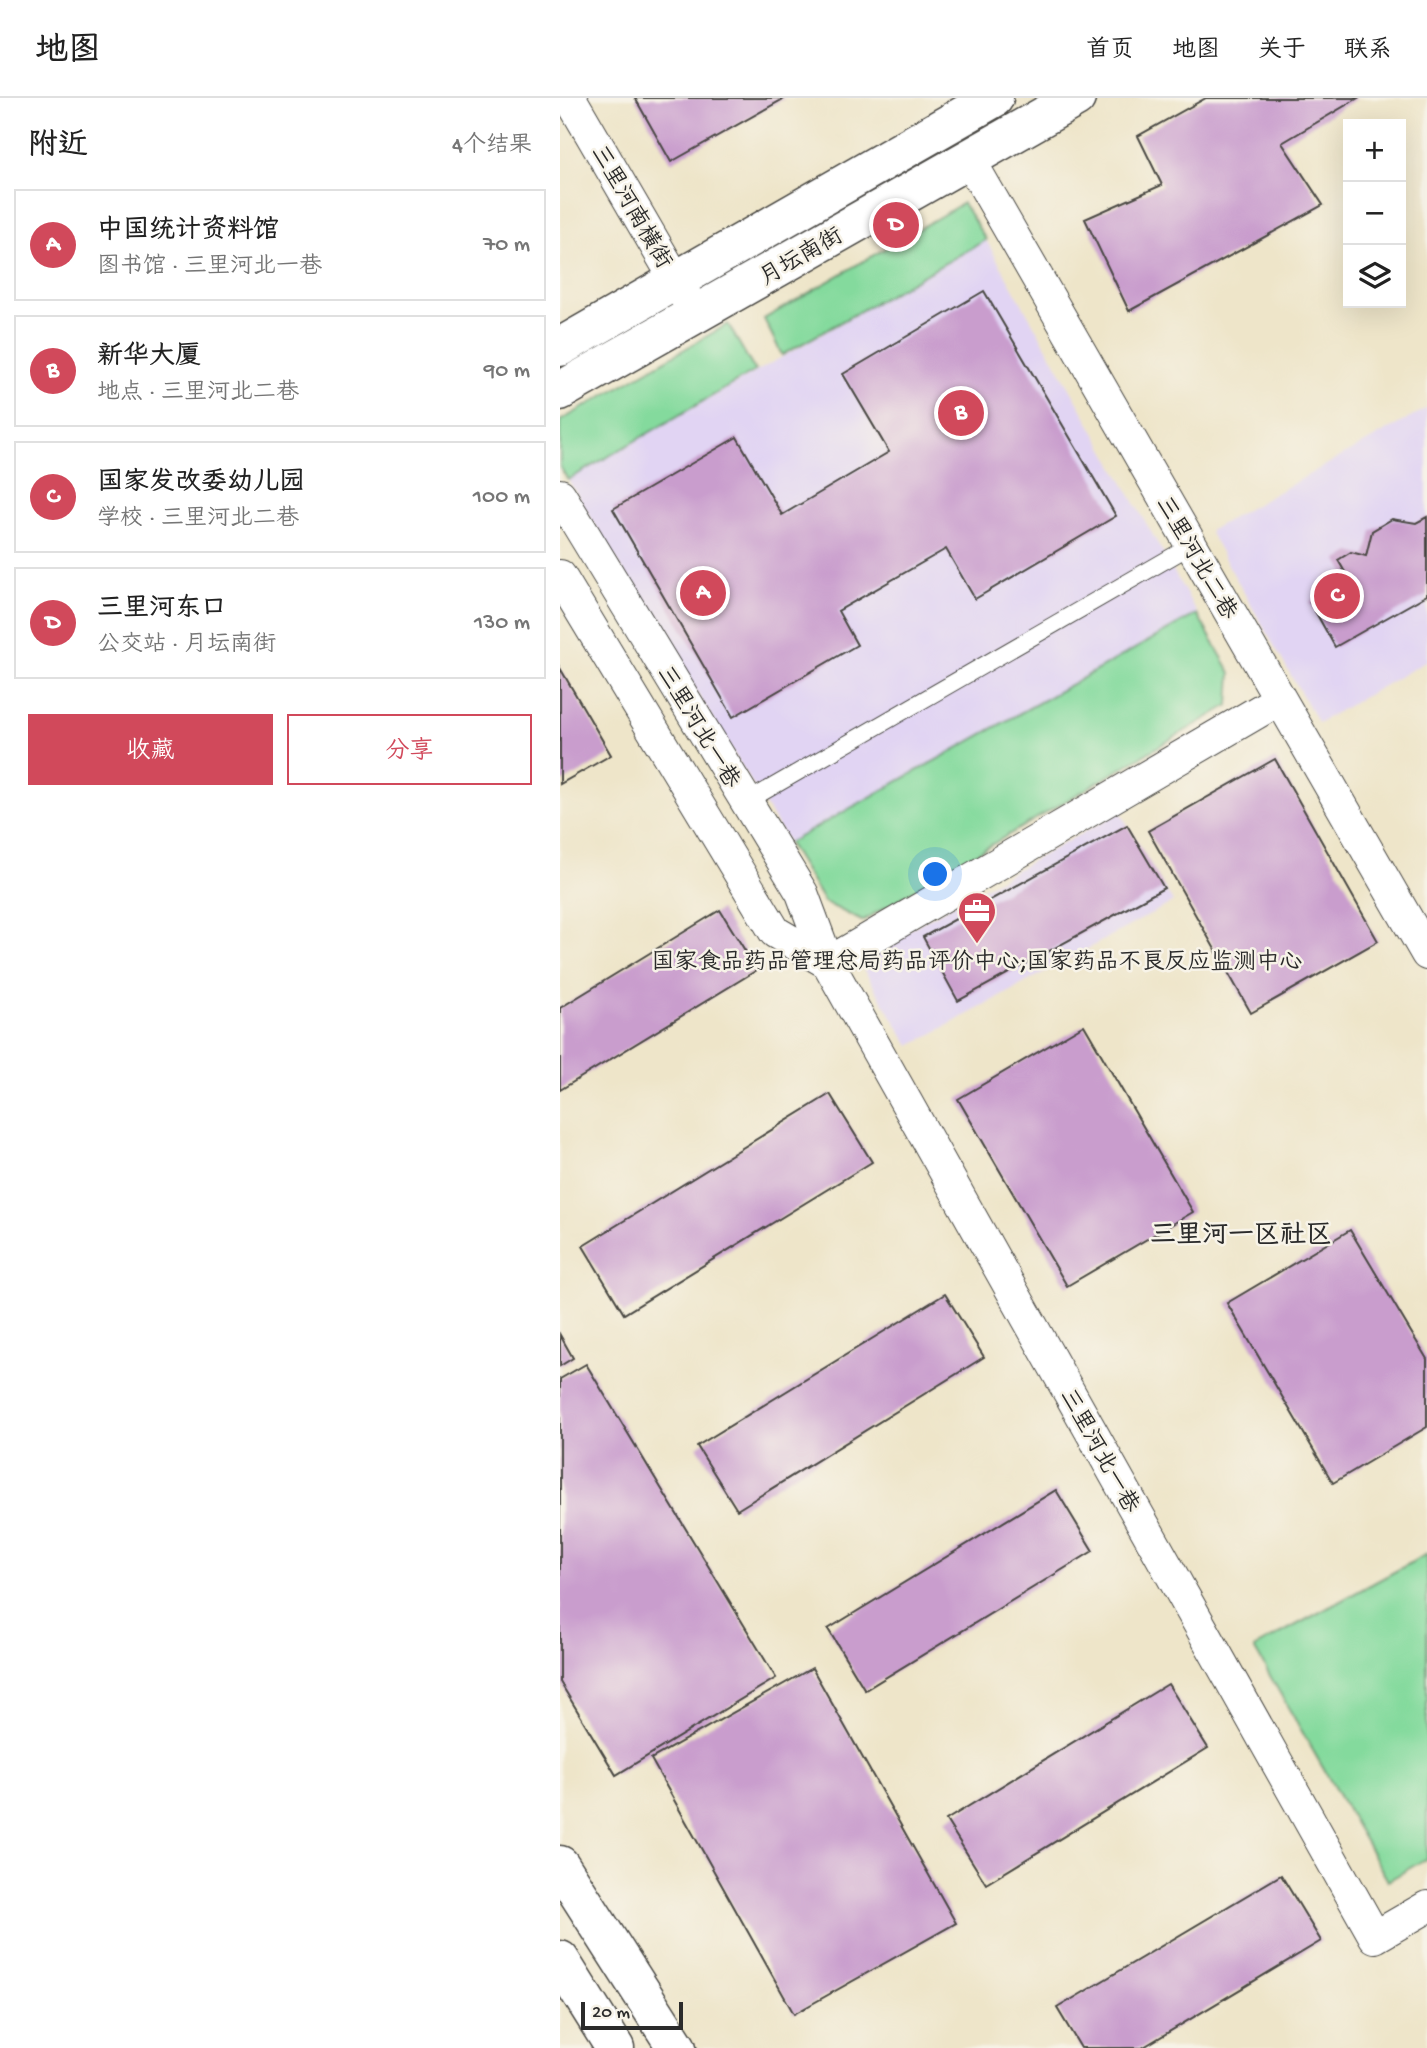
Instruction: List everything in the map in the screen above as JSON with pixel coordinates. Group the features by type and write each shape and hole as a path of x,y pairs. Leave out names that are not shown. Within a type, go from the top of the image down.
{"main road":[{"name":"月坛南街","path":"560,347 994,98"},
{"name":"月坛南街","path":"560,391 1076,98"},
{"path":"560,1865 677,2048"},
{"path":"560,1960 615,2048"}],"street":[{"name":"三里河南横街","path":"570,98 696,314"},
{"name":"三里河北二巷","path":"969,159 1427,954"},
{"name":"三里河北一巷","path":"560,495 802,893 828,963 1375,1937 1427,1907"},
{"name":"三里河北一巷","path":"560,576 775,932 828,963"},
{"path":"828,963 1280,699"}],"lane":[{"path":"746,802 1192,545"}],"shaded area":[{"path":"986,240 1231,673 1229,705 862,921 824,902 568,480"},
{"path":"1427,408 1427,661 1318,723 1209,531"},
{"path":"1120,812 1173,902 910,1046 862,967 861,956"}],"green space":[{"path":"963,203 986,240 782,355 764,319"},
{"path":"728,324 755,371 568,480 560,467 560,421"},
{"path":"1197,614 1231,673 1229,705 862,921 824,902 788,843"},
{"path":"1427,1554 1427,1858 1388,1881 1254,1648"}],"building":[{"path":"635,98 785,98 671,162"},
{"path":"1206,98 1358,98 1282,143 1323,205 1129,311 1085,219 1162,185 1138,136"},
{"path":"984,291 1116,516 975,599 946,549 838,611 857,645 733,717 613,509 737,437 782,515 889,452 843,374"},
{"path":"1427,517 1427,595 1335,647 1310,602 1349,579 1338,560 1351,552 1366,556 1372,531 1392,519 1416,523"},
{"path":"560,668 611,755 560,784"},
{"path":"1275,759 1378,941 1251,1013 1148,831"},
{"path":"1127,825 1164,888 958,1001 923,937"},
{"path":"720,910 757,970 560,1090 560,1008"},
{"path":"1084,1025 1193,1212 1067,1286 958,1099"},
{"path":"830,1094 872,1162 624,1314 583,1246"},
{"path":"1350,1230 1427,1359 1427,1427 1333,1483 1227,1303"},
{"path":"945,1294 984,1357 737,1510 697,1446"},
{"path":"560,1335 573,1358 560,1366"},
{"path":"586,1364 776,1678 616,1775 560,1682 560,1379"},
{"path":"1056,1490 1093,1551 865,1690 828,1629"},
{"path":"812,1668 956,1923 794,2014 651,1759"},
{"path":"1168,1684 1208,1748 986,1884 946,1820"},
{"path":"1281,1875 1321,1941 1142,2048 1081,2048 1057,2008"}],"place":[{"name":"三里河东口","path":"896,225"},
{"name":"新华大厦","path":"961,413"},
{"name":"中国统计资料馆","path":"703,593"},
{"name":"国家发改委幼儿园","path":"1337,596"},
{"name":"国家食品药品管理总局药品评价中心;国家药品不良反应监测中心","path":"977,945"}],"district":[{"name":"三里河一区社区","path":"1241,1233"}]}
